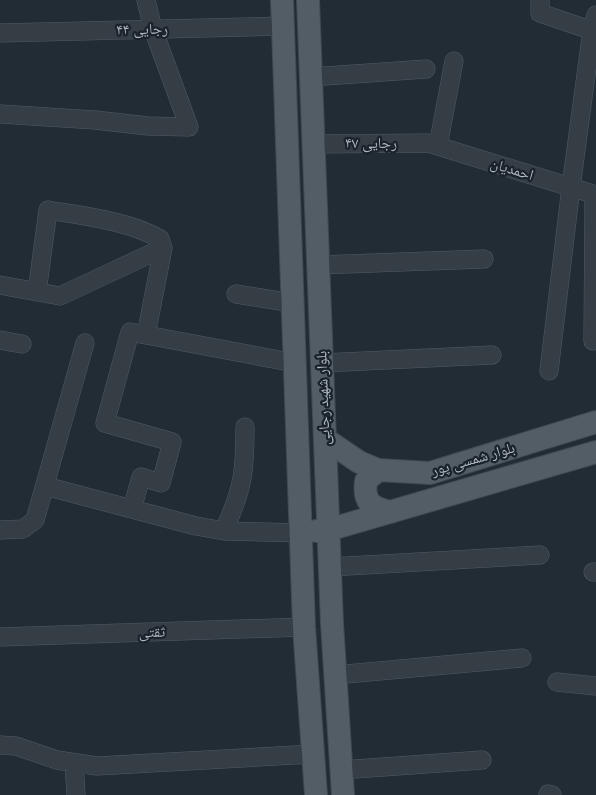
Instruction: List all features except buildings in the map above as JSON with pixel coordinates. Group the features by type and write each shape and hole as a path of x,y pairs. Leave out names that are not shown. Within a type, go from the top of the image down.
{"main road":[{"name":"بلوار شهید رجایی","path":"282,0 304,627 316,795"},
{"name":"بلوار شهید رجایی","path":"308,0 328,530 343,795"},
{"name":"بلوار شمسی پور","path":"325,440 359,462 378,470 430,473 596,422"},
{"name":"بلوار شمسی پور","path":"300,533 328,530 596,452"},
{"path":"378,470 366,482 365,490 369,502 378,509 392,512"}],"street":[{"path":"0,114 95,120 148,126 189,127 154,29 146,0"},
{"path":"540,6 595,26 570,186 550,371"},
{"name":"رجایی ۴۴","path":"0,33 283,26"},
{"path":"433,144 454,61"},
{"path":"311,78 426,69"},
{"name":"رجایی ۴۷","path":"314,144 433,144"},
{"name":"احمدیان","path":"433,144 595,195"},
{"path":"593,341 595,195"},
{"path":"37,292 48,210 130,226 160,238 163,248 138,333 105,423 172,442 160,483 141,477 132,509"},
{"path":"0,286 60,296 163,248"},
{"path":"318,265 484,259"},
{"path":"236,294 293,303"},
{"path":"138,333 295,363"},
{"path":"0,340 22,344"},
{"path":"0,530 23,529 35,520 85,343"},
{"path":"322,363 492,355"},
{"path":"224,531 234,506 241,480 245,454 245,427"},
{"path":"45,486 196,526 224,531 300,533"},
{"path":"330,566 540,555"},
{"name":"ثقتی","path":"0,637 304,627"},
{"path":"335,675 522,658"},
{"path":"557,682 596,686"},
{"path":"0,746 16,746 56,760 97,766 313,754"},
{"path":"341,770 482,760"},
{"path":"74,763 76,795"}]}
